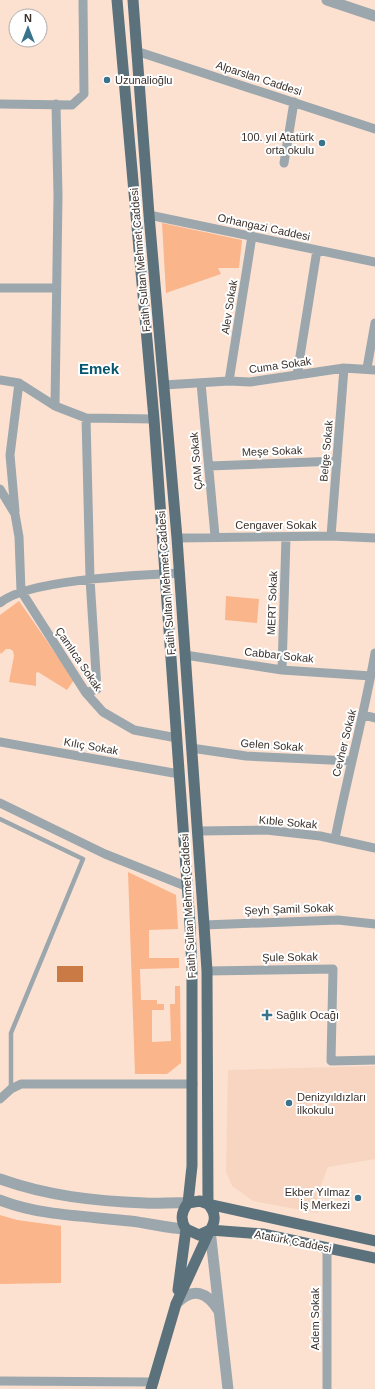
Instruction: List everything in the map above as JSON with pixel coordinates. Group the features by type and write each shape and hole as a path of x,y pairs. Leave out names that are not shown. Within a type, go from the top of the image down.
{"main road":[{"name":"Fatih Sultan Mehmet Caddesi","path":"117,0 154,419 188,887 192,972 193,1084 192,1166 188,1203"},
{"name":"Fatih Sultan Mehmet Caddesi","path":"133,0 148,215 180,574 191,748 199,831 207,971 208,1204"},
{"path":"208,1188 219,1201 234,1210"},
{"path":"152,1386 176,1304 184,1248 185,1229 182,1216 188,1203 200,1201 375,1241"},
{"path":"176,1304 214,1223 215,1216 208,1204"},
{"path":"185,1229 199,1235 210,1230"},
{"name":"Atatürk Caddesi","path":"210,1230 259,1233 375,1258"}],"street":[{"path":"0,104 72,105 84,94 83,0"},
{"path":"327,0 375,16"},
{"name":"Alparslan Caddesi","path":"136,51 375,128"},
{"path":"284,163 294,102"},
{"path":"55,406 56,104"},
{"name":"Orhangazi Caddesi","path":"148,215 375,262"},
{"name":"Alev Sokak","path":"229,381 252,236"},
{"path":"297,375 318,250"},
{"path":"0,288 56,288"},
{"path":"371,369 375,323"},
{"name":"Cuma Sokak","path":"164,385 229,381 250,382 344,368 371,369"},
{"name":"Belge Sokak","path":"331,536 344,368"},
{"path":"0,380 19,383 55,406 86,418 154,419"},
{"path":"19,383 10,455 15,514 19,537 21,591"},
{"name":"ÇAM Sokak","path":"201,383 215,536"},
{"path":"86,418 90,579 97,689 86,693"},
{"name":"Meşe Sokak","path":"209,466 337,461"},
{"path":"0,489 15,514"},
{"name":"Cengaver Sokak","path":"177,538 215,536 286,538 331,536 375,538"},
{"name":"MERT Sokak","path":"282,670 286,538"},
{"path":"0,603 21,591 90,579 180,574"},
{"name":"Çamlıca Sokak","path":"21,591 86,693 103,712 134,730 177,738"},
{"name":"Cevher Sokak","path":"335,839 351,762 363,715 375,653"},
{"name":"Cabbar Sokak","path":"185,655 282,670 371,676"},
{"path":"363,715 375,718"},
{"name":"Kılıç Sokak","path":"0,742 179,774"},
{"name":"Gelen Sokak","path":"191,748 246,756 351,762"},
{"path":"0,803 105,854 188,887"},
{"name":"Kıble Sokak","path":"199,831 266,830 320,836 375,848"},
{"name":"Şeyh Şamil Sokak","path":"204,925 338,920 375,924"},
{"name":"Şule Sokak","path":"207,971 333,969 331,1061 375,1060"},
{"path":"0,1099 11,1089 21,1084 193,1084"},
{"path":"0,1179 18,1186 58,1195 137,1202 188,1203"},
{"path":"168,1203 183,1197 190,1187"},
{"path":"0,1200 58,1214 185,1229"},
{"path":"168,1227 177,1236 184,1248"},
{"path":"210,1230 228,1389"},
{"path":"212,1254 214,1240 224,1232"},
{"name":"Adem Sokak","path":"327,1248 327,1389"},
{"path":"176,1304 187,1295 197,1293 210,1299 220,1311"},
{"path":"0,1381 152,1386"}],"lane":[{"path":"0,819 83,859 11,1034 11,1089"}],"shaded area":[{"path":"162,223 242,240 239,268 218,268 221,274 166,293"},
{"path":"226,596 259,599 257,623 225,620"},
{"path":"19,601 74,680 67,690 38,672 36,673 36,686 9,682 14,656 13,651 10,649 6,649 1,654 0,652 0,615"},
{"path":"128,872 176,895 178,929 149,930 149,958 179,958 179,968 140,969 141,1000 157,1000 157,1004 164,1004 164,1010 152,1010 152,1042 171,1041 170,1004 175,1004 175,986 180,986 181,1063 167,1074 135,1074"},
{"path":"57,966 83,966 83,982 57,982"},
{"path":"375,1066 375,1159 328,1167 321,1185 318,1213 253,1201 232,1186 226,1172 228,1070"},
{"path":"0,1215 17,1220 61,1226 61,1283 0,1284"}],"place":[{"name":"Uzunalioğlu","path":"107,80"},
{"name":"100. yıl Atatürk orta okulu","path":"322,143"},
{"name":"Sağlık Ocağı","path":"267,1015"},
{"name":"Denizyıldızları ilkokulu","path":"289,1103"},
{"name":"Ekber Yılmaz İş Merkezi","path":"358,1198"}],"district":[{"name":"Emek","path":"99,369"}]}
